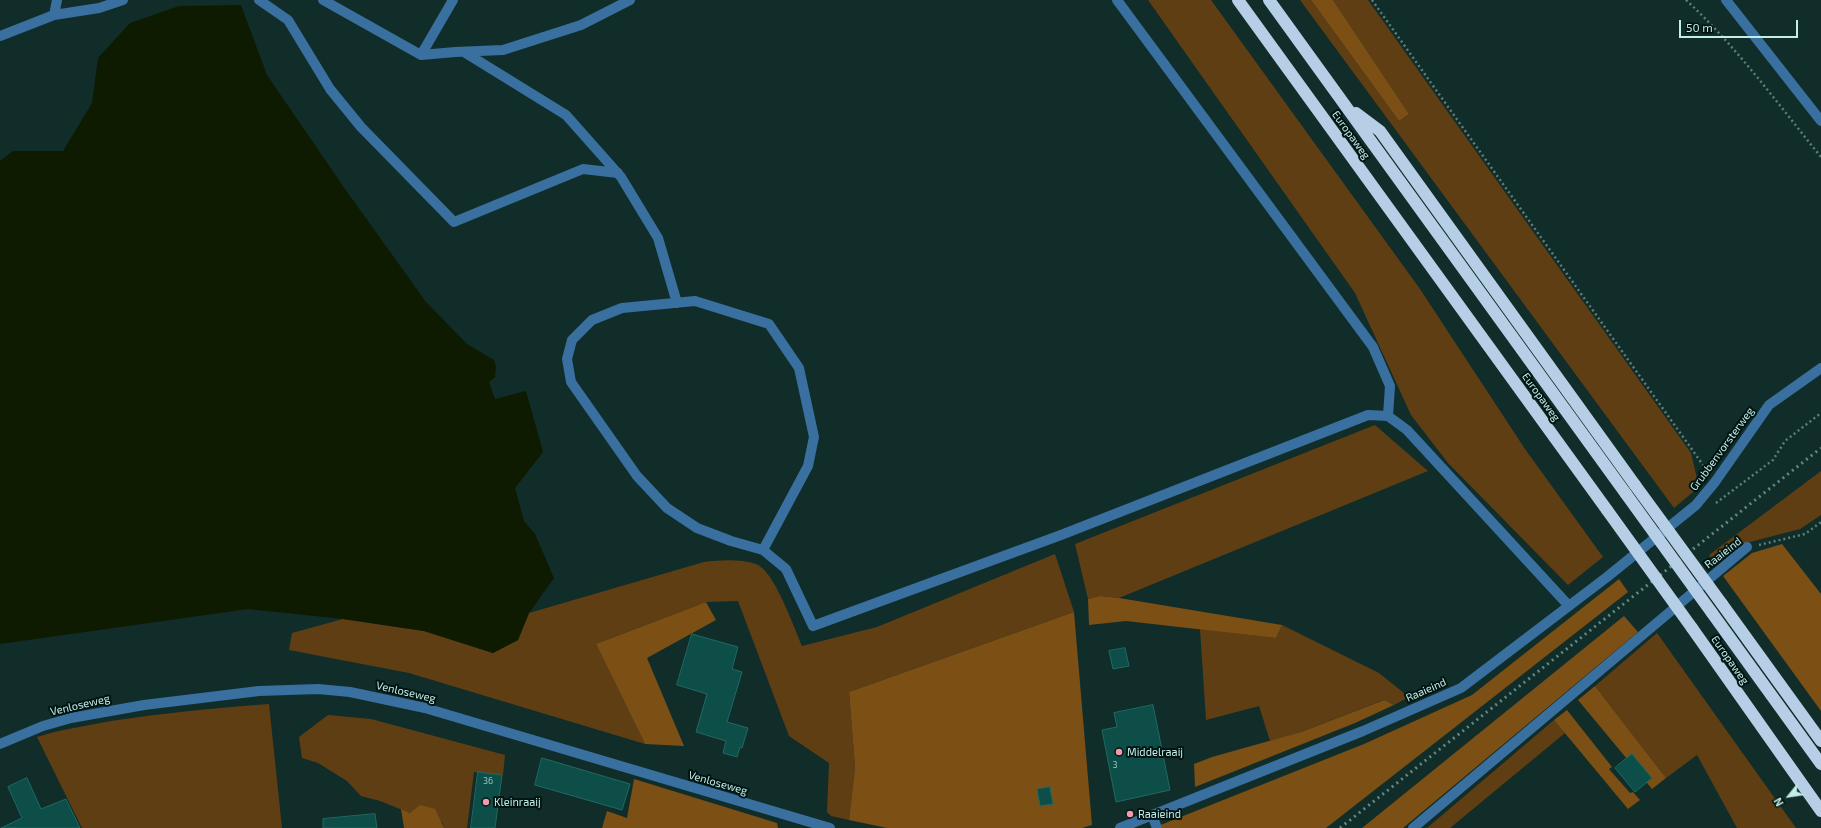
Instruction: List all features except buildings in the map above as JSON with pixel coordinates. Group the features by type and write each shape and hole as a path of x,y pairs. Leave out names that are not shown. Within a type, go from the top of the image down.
{"highway":[{"name":"Europaweg","path":"1238,0 1692,628 1821,811"},
{"name":"Europaweg","path":"1269,0 1821,764"},
{"path":"1346,107 1380,131 1821,741"}],"street":[{"path":"54,15 57,0"},
{"path":"0,36 54,15 100,8 123,0"},
{"path":"259,0 288,20 334,94 361,127 454,222 583,168 618,173"},
{"path":"323,0 421,55 503,50 581,25 630,0"},
{"path":"421,55 452,0"},
{"path":"1117,0 1373,347 1390,386 1388,416"},
{"path":"1726,0 1821,121"},
{"path":"464,52 566,115 618,173 658,238 677,303"},
{"path":"763,550 808,466 814,437 799,368 769,324 696,301 622,308 592,320 572,340 567,360 571,382 637,476 668,508 697,528 732,541 763,550 786,569 813,626 1062,535 1368,416 1388,416 1407,430 1569,606"},
{"name":"Grubbenvorsterweg","path":"1607,577 1696,505 1715,482 1770,405 1821,368"},
{"name":"Raaieind","path":"1413,828 1747,547"},
{"name":"Raaieind","path":"1120,828 1362,731 1461,688 1607,577"},
{"name":"Venloseweg","path":"0,744 43,726 107,710 259,690 318,689 350,692 425,708 797,824"},
{"path":"1152,815 1157,828"},
{"path":"797,824 830,828"}],"path":[{"path":"1372,0 1715,482"},
{"path":"1686,0 1703,16 1746,65 1821,157"},
{"name":"Raaieind","path":"1747,547 1805,534 1821,522"}],"shaded area":[{"path":"1148,0 1211,0 1420,289 1525,449 1603,557 1568,585 1448,463 1411,415 1355,293"},
{"path":"1300,0 1311,0 1399,121 1409,114 1333,0 1368,0 1691,453 1699,487 1674,508"},
{"path":"1311,0 1333,0 1409,114 1399,121"},
{"path":"241,5 267,75 345,189 426,302 467,344 494,360 496,366 495,377 489,382 495,399 526,391 543,452 515,488 524,521 535,534 554,578 529,613 518,640 493,653 424,631 343,619 248,609 0,644 0,161 13,151 63,151 92,103 98,58 130,23 179,6"},
{"path":"1375,425 1428,471 1119,598 1100,596 1088,599 1075,544"},
{"path":"1821,471 1821,515 1800,529 1746,543 1716,564 1709,555"},
{"path":"1782,544 1821,594 1821,711 1723,576 1752,553"},
{"path":"1055,554 1074,612 849,692 855,767 849,820 831,816 827,812 829,763 789,736 738,601 706,602 596,644 645,744 409,673 289,650 292,633 343,619 424,631 493,653 518,640 529,613 704,562 730,560 756,564 770,577 783,600 802,646 877,627"},
{"path":"1619,579 1628,592 1326,828 1153,828 1364,744 1472,695"},
{"path":"1100,596 1282,625 1276,638 1126,621 1089,625 1088,599"},
{"path":"706,602 716,620 647,658 684,746 645,744 596,644"},
{"path":"1074,612 1092,825 1082,828 887,828 849,820 855,767 849,692"},
{"path":"1624,616 1638,632 1403,828 1362,828"},
{"path":"1282,625 1379,673 1409,697 1394,705 1383,700 1301,732 1270,741 1259,706 1206,720 1200,629 1276,638"},
{"path":"1657,633 1796,828 1737,828 1697,755 1666,778 1595,686"},
{"path":"1595,686 1666,778 1652,789 1578,700"},
{"path":"1384,700 1394,705 1355,723 1195,787 1194,764 1212,757 1301,732"},
{"path":"269,704 282,828 82,828 37,737 74,728 131,718"},
{"path":"1567,710 1612,767 1609,769 1630,793 1633,792 1640,800 1628,809 1554,720"},
{"path":"328,715 371,719 505,755 503,775 474,772 467,828 444,828 442,822 410,813 380,801 361,796 347,781 318,763 302,758 299,737"},
{"path":"1554,720 1565,733 1450,828 1427,828"},
{"path":"634,779 777,823 778,828 602,828 607,811 627,818"},
{"path":"420,805 435,809 444,828 404,828 401,809 410,813"}],"railway":[{"path":"1340,828 1821,448"}],"place":[{"name":"Middelraaij","path":"1119,752"},
{"name":"Kleinraaij","path":"486,802"},
{"name":"Raaieind","path":"1130,814"}]}
